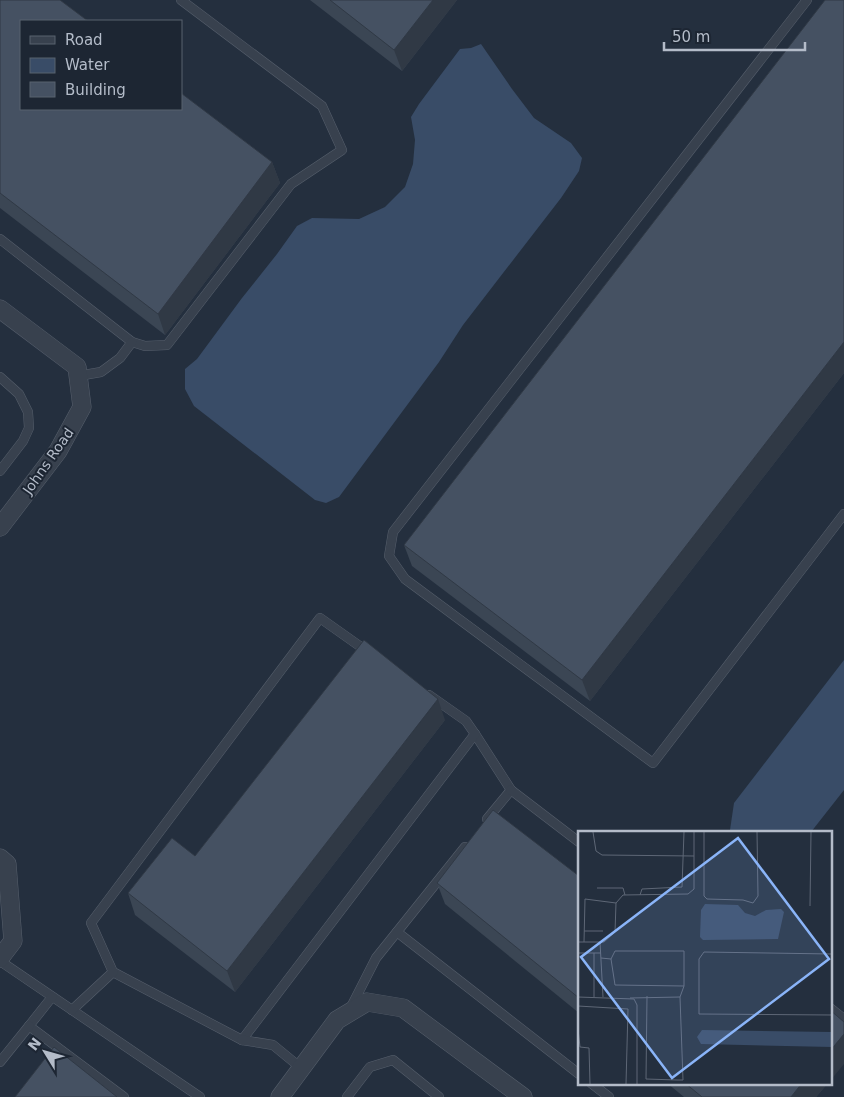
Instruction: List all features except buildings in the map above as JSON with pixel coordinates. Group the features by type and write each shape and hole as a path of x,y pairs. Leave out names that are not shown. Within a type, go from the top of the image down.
{"street":[{"name":"Johns Road","path":"0,308 77,367 82,408 58,451 0,527"},
{"path":"0,858 7,864 13,941 0,959"},
{"path":"280,1097 337,1020 367,1002 403,1008 523,1097"}],"lane":[{"path":"0,239 132,342 145,346 167,345 292,184 342,150 322,106 181,0"},
{"path":"807,0 393,532 389,556 404,579 653,763 844,514"},
{"path":"78,376 101,372 120,358 132,342"},
{"path":"0,377 19,394 28,412 29,428 23,441 0,471"},
{"path":"301,1068 273,1046 242,1040 113,972 91,923 320,618 372,655"},
{"path":"419,688 466,721 511,790 578,841"},
{"path":"242,1040 476,734"},
{"path":"481,827 511,790"},
{"path":"348,1014 376,958 469,842"},
{"path":"397,932 578,1073"},
{"path":"0,959 52,997 200,1097"},
{"path":"72,1010 113,972"},
{"path":"0,1062 52,997"},
{"path":"832,1010 844,1019"},
{"path":"29,1026 124,1097"},
{"path":"347,1097 370,1067 393,1060 439,1097"},
{"path":"592,1084 609,1097"}],"water":[{"path":"481,44 534,118 571,143 582,158 579,171 561,198 463,325 439,362 339,497 326,503 315,500 194,406 185,389 185,369 197,359 297,226 312,218 359,219 385,207 405,187 413,164 415,140 411,117 460,49 471,48"},
{"path":"844,660 844,790 812,831 731,831 734,803"}]}
